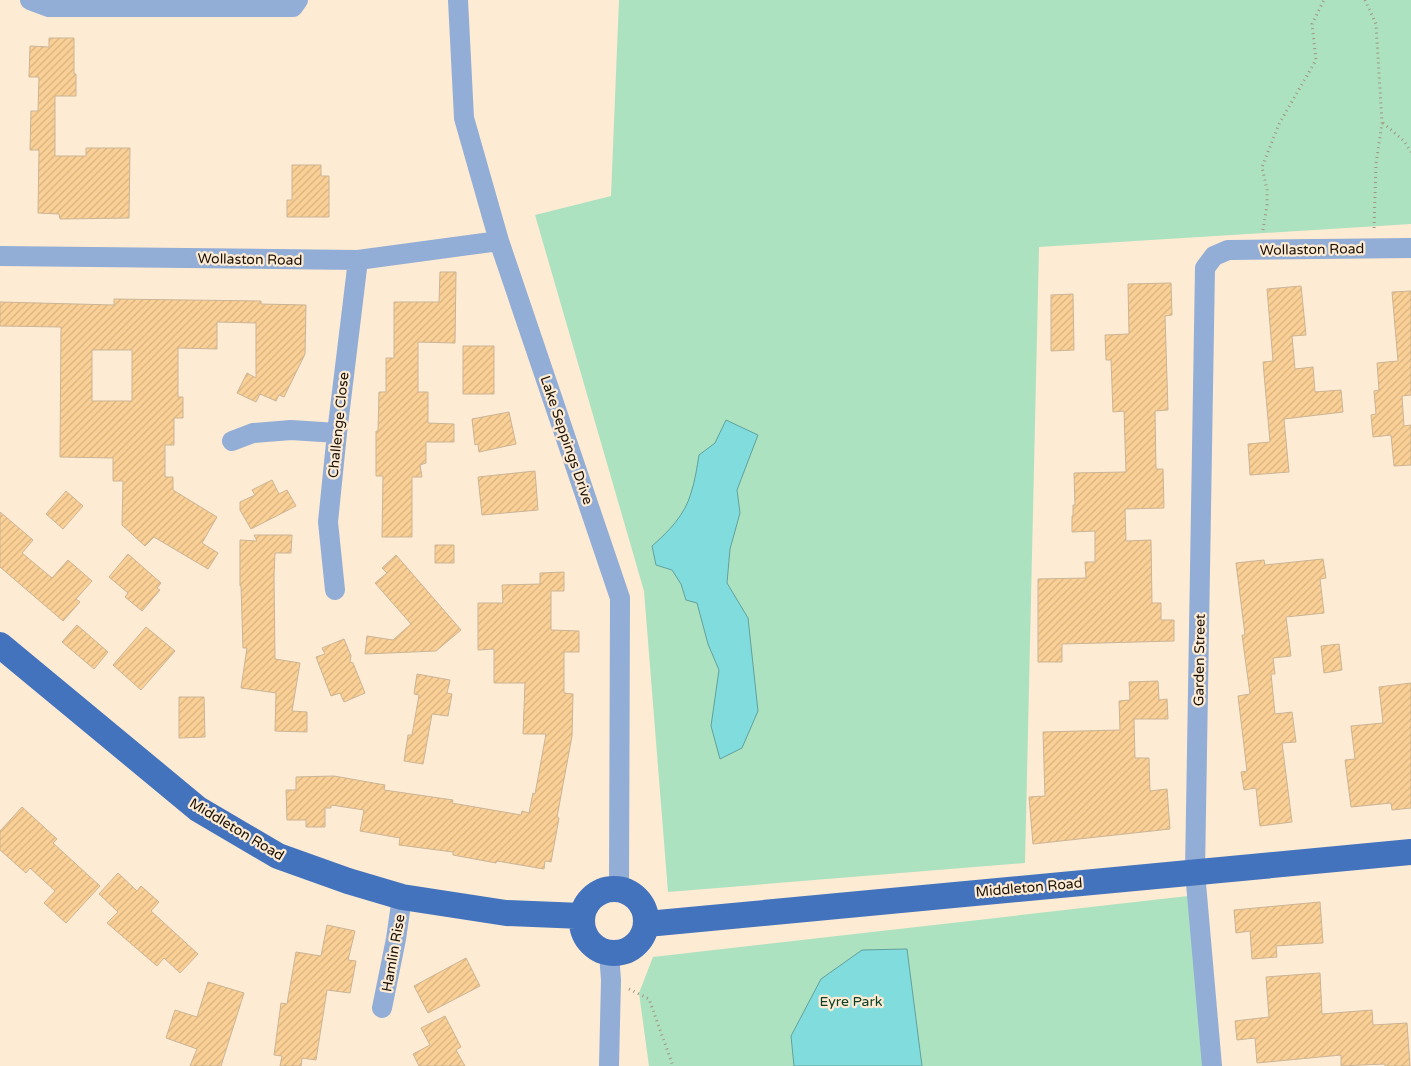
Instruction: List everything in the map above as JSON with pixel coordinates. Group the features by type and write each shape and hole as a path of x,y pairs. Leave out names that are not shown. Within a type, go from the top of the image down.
{"main road":[{"name":"Middleton Road","path":"0,645 198,809 278,856 348,881 402,897 506,913 582,916"},
{"name":"Middleton Road","path":"647,924 1411,852"},
{"path":"619,888 631,892 640,901 646,912 647,924 643,936 634,946 622,952 609,953 597,949 588,940 582,929 582,916 586,904 595,894 606,889 619,888"}],"street":[{"path":"30,0 49,7 293,7 298,0"},
{"name":"Lake Seppings Drive","path":"458,0 464,118 499,241 620,598 619,888"},
{"name":"Wollaston Road","path":"0,256 358,260 499,241"},
{"name":"Wollaston Road","path":"1214,256 1228,250 1411,248"},
{"name":"Garden Street","path":"1212,1066 1195,872 1205,268 1214,256"},
{"name":"Challenge Close","path":"335,590 328,522 358,260"},
{"path":"232,441 253,433 263,432 291,430 337,433"},
{"name":"Hamlin Rise","path":"382,1008 396,939 402,897"},
{"path":"609,953 611,980 610,1066"}],"path":[{"path":"1259,250 1267,205 1267,190 1262,167 1280,124 1316,60 1312,24 1324,0"},
{"path":"1365,0 1376,24 1382,123 1376,164 1373,249"},
{"path":"1382,123 1404,140 1411,152"},
{"path":"611,980 649,999 673,1066"}],"green space":[{"path":"619,0 1411,0 1411,224 1039,247 1025,863 668,892 644,591 535,215 611,196"},
{"name":"Eyre Park","path":"1188,896 1203,1066 649,1066 639,993 653,957"}],"water":[{"path":"726,420 758,435 737,490 740,513 730,549 727,583 748,618 758,711 742,748 720,759 711,726 719,670 708,644 697,603 686,600 681,584 672,570 656,565 652,546 670,529 685,509 696,474 699,455 715,443"},
{"path":"907,949 922,1066 794,1066 791,1036 821,979 862,950"}],"building":[{"path":"49,38 74,38 74,74 76,74 76,96 55,96 55,156 86,156 86,148 130,148 129,218 60,219 59,214 38,213 39,150 30,150 31,111 38,111 39,77 29,77 30,46 49,47"},
{"path":"292,165 321,165 321,176 329,176 329,217 287,217 287,200 292,200"},
{"path":"440,272 456,272 455,343 418,342 418,392 428,392 428,423 454,424 454,442 426,442 426,463 420,465 422,477 412,477 412,537 382,537 383,476 376,476 376,431 378,431 379,392 386,392 386,358 394,358 394,302 439,302"},
{"path":"1171,283 1172,315 1165,316 1168,410 1155,411 1156,469 1163,469 1164,508 1125,509 1126,541 1151,540 1152,603 1161,603 1161,620 1174,620 1174,641 1062,644 1062,662 1038,662 1038,579 1086,578 1085,562 1095,562 1095,531 1072,532 1073,505 1075,505 1074,473 1126,472 1124,411 1113,412 1111,360 1106,360 1105,335 1129,334 1128,284"},
{"path":"1301,286 1306,335 1292,336 1295,369 1313,367 1315,392 1341,390 1343,412 1284,419 1289,472 1250,475 1248,444 1270,442 1263,362 1273,361 1267,289"},
{"path":"1411,291 1411,395 1402,396 1404,426 1411,425 1411,465 1394,466 1391,435 1373,437 1371,415 1376,414 1374,391 1379,390 1377,363 1398,361 1392,292"},
{"path":"1073,294 1074,350 1051,351 1051,295"},
{"path":"114,299 261,301 261,304 306,305 305,354 284,397 279,395 276,401 260,394 256,402 237,393 247,373 256,378 256,323 217,322 217,349 178,348 178,397 183,397 183,418 174,418 174,445 165,445 165,477 173,477 173,490 217,517 202,543 218,553 208,569 154,537 145,546 122,525 123,481 113,481 113,458 60,457 61,327 0,326 0,302 114,305","holes":["92,350 132,350 132,401 92,401"]},
{"path":"463,346 494,346 494,394 463,394"},
{"path":"509,412 516,444 479,452 478,444 475,445 472,419"},
{"path":"535,471 538,510 482,515 478,477"},
{"path":"272,480 279,494 287,490 296,506 251,529 240,510 240,502 255,495 252,490"},
{"path":"66,491 83,506 63,529 46,514"},
{"path":"0,512 33,540 22,553 52,578 68,560 92,581 76,599 80,602 63,621 0,567"},
{"path":"254,535 292,535 291,553 275,553 275,659 300,663 292,711 307,712 307,732 275,731 276,693 241,688 247,648 243,648 240,540 257,541"},
{"path":"435,545 454,545 454,563 435,563"},
{"path":"128,554 161,583 157,588 160,590 142,611 125,597 128,593 109,577"},
{"path":"396,555 461,630 436,651 365,654 367,636 393,640 411,624 375,583 387,573 382,568"},
{"path":"1323,559 1326,578 1320,579 1324,613 1286,617 1291,656 1273,658 1275,674 1271,674 1275,714 1292,712 1296,742 1282,743 1292,822 1260,826 1256,788 1244,790 1241,772 1247,771 1238,696 1250,694 1242,635 1245,635 1236,563 1264,560 1265,565"},
{"path":"564,572 564,591 551,591 551,630 579,631 579,652 564,652 564,693 573,694 572,736 551,862 545,861 544,869 497,861 496,863 453,855 453,852 399,845 400,838 360,831 364,810 331,805 331,808 325,808 325,827 306,827 306,820 287,820 286,790 296,790 296,777 334,776 385,785 384,790 453,800 452,803 521,815 522,811 529,813 533,793 535,794 546,734 523,734 525,683 494,683 494,649 478,650 478,603 503,603 502,585 540,584 540,573"},
{"path":"77,625 108,652 94,669 62,642"},
{"path":"146,627 175,651 141,690 113,665"},
{"path":"344,639 351,656 350,662 353,663 365,693 344,702 340,693 331,696 316,657 325,654 322,648"},
{"path":"1339,644 1342,670 1324,673 1321,646"},
{"path":"417,674 450,680 447,693 452,694 448,716 432,714 423,764 404,761 408,735 412,735 419,695 414,694"},
{"path":"1158,681 1159,700 1167,699 1168,719 1134,719 1135,758 1149,758 1150,791 1167,789 1170,829 1033,844 1029,797 1045,796 1043,732 1120,730 1119,701 1130,700 1129,682"},
{"path":"1411,683 1411,808 1392,810 1391,803 1351,807 1345,760 1355,759 1351,726 1383,723 1379,687"},
{"path":"179,697 204,697 205,737 179,738"},
{"path":"22,807 57,839 53,843 100,886 66,923 44,903 55,891 30,868 26,873 0,850 0,831"},
{"path":"118,873 137,891 141,886 159,902 151,911 198,954 180,973 164,958 157,966 107,923 118,912 99,894"},
{"path":"1320,902 1323,943 1276,946 1277,957 1252,959 1250,931 1236,933 1234,910"},
{"path":"327,925 355,931 348,960 356,961 350,993 327,990 316,1060 302,1058 301,1066 280,1066 282,1056 274,1055 281,1003 287,1004 296,952 321,956"},
{"path":"466,958 480,986 428,1013 414,986"},
{"path":"1320,973 1322,1014 1372,1010 1373,1025 1407,1023 1410,1066 1385,1066 1385,1064 1341,1066 1341,1055 1257,1063 1255,1038 1237,1040 1235,1021 1269,1017 1266,977"},
{"path":"208,982 244,993 221,1066 190,1066 197,1049 166,1038 175,1010 197,1017"},
{"path":"445,1016 461,1047 456,1050 465,1066 419,1066 413,1054 430,1045 421,1028"}]}
